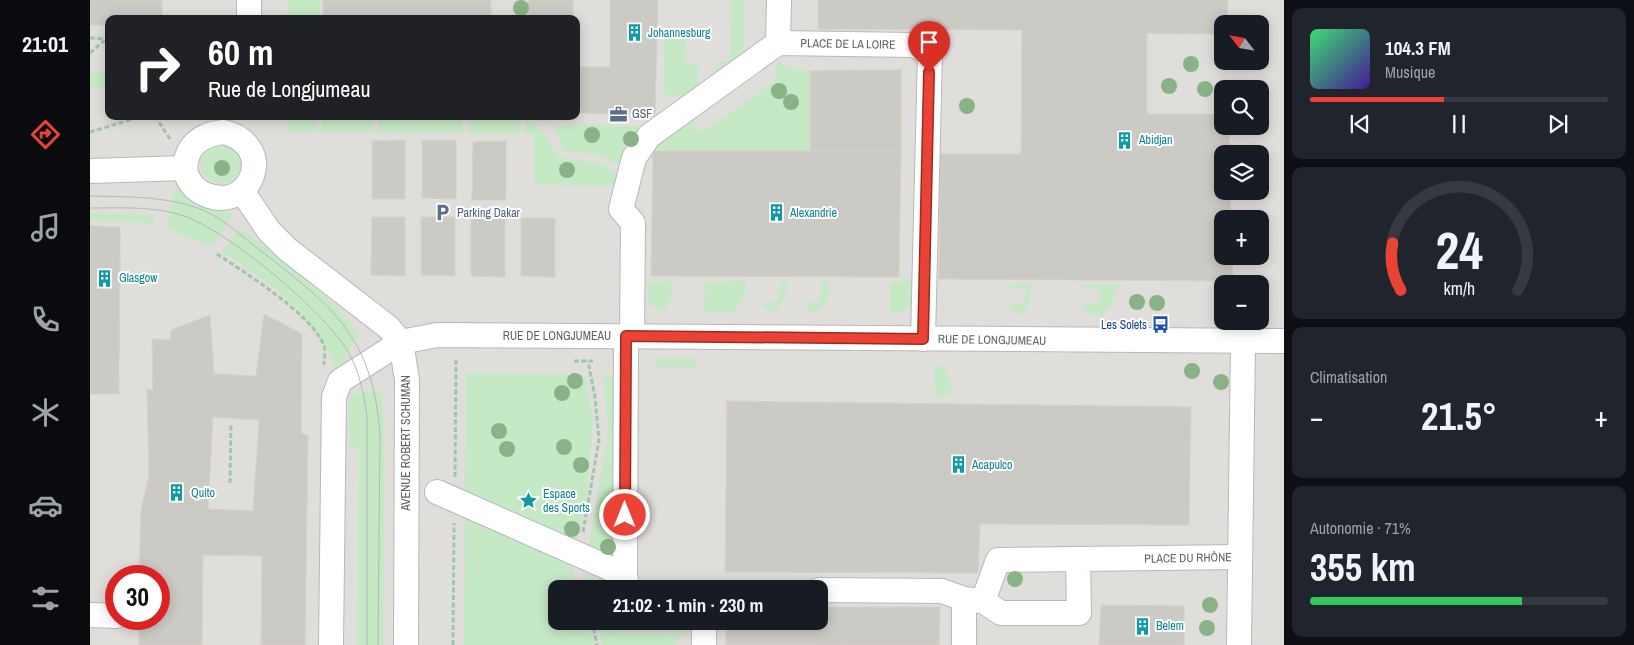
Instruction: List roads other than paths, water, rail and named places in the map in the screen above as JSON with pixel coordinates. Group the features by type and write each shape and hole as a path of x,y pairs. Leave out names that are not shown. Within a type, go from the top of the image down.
{"street":[{"path":"250,0 250,15"},
{"path":"626,580 629,336 633,223 621,209 634,158 649,136 778,43 779,0"},
{"name":"PLACE DE LA LOIRE","path":"778,43 913,44 930,53 923,339"},
{"path":"238,126 254,161 250,183 242,191 226,198 209,196 198,190 190,181 185,168 187,157 200,139 238,126"},
{"path":"90,171 185,168"},
{"path":"242,191 269,231 287,249 388,327 400,342 340,381 334,396 331,645"},
{"name":"RUE DE LONGJUMEAU","path":"400,342 437,335 1284,341"},
{"name":"AVENUE ROBERT SCHUMAN","path":"400,342 407,380 406,645"},
{"path":"1240,558 1243,342"},
{"path":"446,497 579,555 623,580"},
{"name":"PLACE DU RHÔNE","path":"964,645 973,600 998,560 1240,558 1239,645"},
{"path":"828,590 942,591 973,600 1001,613 1079,614 1078,559"},
{"path":"90,615 105,616"},
{"path":"704,630 704,645"}],"tram line":[{"path":"90,196 130,197 182,203 213,215 230,226 309,289 344,327 358,348 368,372 376,400 380,433 378,645"},
{"path":"90,208 159,210 181,215 200,223 248,254 274,274 320,318 350,355 361,385 367,417 367,645"}],"place":[{"name":"Johannesburg","path":"634,33"},
{"name":"GSF","path":"618,114"},
{"name":"Abidjan","path":"1125,140"},
{"name":"Parking Dakar","path":"443,213"},
{"name":"Alexandrie","path":"776,213"},
{"name":"Glasgow","path":"105,278"},
{"name":"Les Solets","path":"1161,325"},
{"name":"Acapulco","path":"958,465"},
{"name":"Quito","path":"177,493"},
{"name":"Espace des Sports","path":"529,501"},
{"name":"Belem","path":"1142,626"}]}
